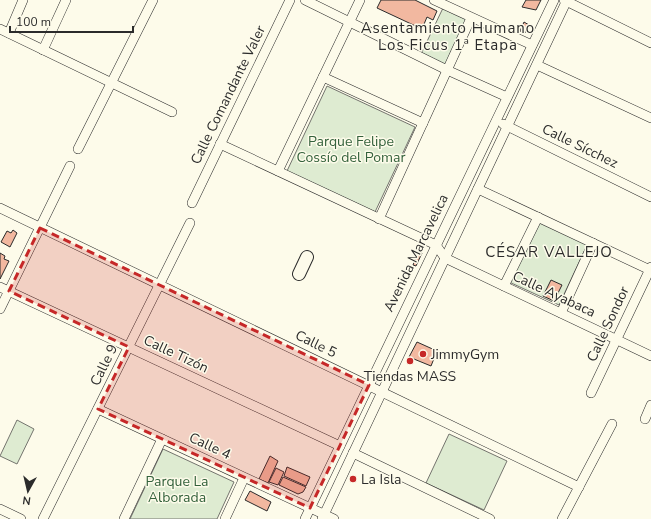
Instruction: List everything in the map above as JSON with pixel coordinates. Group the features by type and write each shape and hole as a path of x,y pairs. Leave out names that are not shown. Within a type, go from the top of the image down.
{"main road":[{"path":"299,274 307,257"}],"street":[{"path":"23,0 4,31 111,84 172,112"},
{"path":"42,50 66,0"},
{"path":"78,149 153,0"},
{"name":"Calle Comandante Valer","path":"192,202 290,0"},
{"path":"305,0 447,70 507,97"},
{"path":"278,171 360,0"},
{"path":"434,0 532,45"},
{"name":"Avenida Marcavelica","path":"305,519 554,0"},
{"path":"566,1 651,43"},
{"name":"Avenida Marcavelica","path":"323,517 566,1"},
{"path":"379,219 471,18"},
{"path":"537,65 651,118"},
{"path":"323,77 423,123"},
{"name":"Calle Sícchez","path":"496,121 651,197"},
{"path":"220,144 436,245 445,258"},
{"path":"0,309 70,166"},
{"path":"478,189 650,269"},
{"name":"Calle 5","path":"0,208 579,487"},
{"path":"504,286 538,217"},
{"name":"Calle 9","path":"43,519 190,223"},
{"path":"561,313 593,243"},
{"name":"Calle Ayabaca","path":"445,258 651,356"},
{"name":"Calle Sondor","path":"591,393 650,269"},
{"name":"Calle Tizón","path":"0,287 340,446"},
{"path":"644,419 651,405"},
{"name":"Calle 4","path":"98,409 310,508 323,517 334,519"},
{"path":"562,519 612,424"},
{"path":"124,519 162,439"},
{"path":"353,453 490,519"},
{"path":"225,519 244,478"},
{"path":"0,509 22,519"}],"highlighted area":[{"path":"40,228 369,385 310,508 98,409 129,347 9,291"}],"green space":[{"path":"443,8 470,21 447,68 420,56"},
{"name":"Parque Felipe Cossío del Pomar","path":"327,86 415,127 375,212 287,171"},
{"path":"538,220 588,243 559,305 509,282"},
{"path":"17,420 34,429 17,464 0,456"},
{"path":"449,434 507,461 484,510 426,483"},
{"name":"Parque La Alborada","path":"163,449 234,482 217,519 130,519"}],"building":[{"path":"381,0 415,0 437,11 433,20 427,17 422,29 377,8"},
{"path":"526,0 541,0 536,10 522,7"},
{"path":"524,22 529,25 525,33 520,31"},
{"path":"13,230 17,233 10,247 1,242 7,231 11,233"},
{"path":"418,252 422,253 416,266 413,265"},
{"path":"0,253 5,256 4,259 9,261 0,279"},
{"path":"551,280 562,285 554,301 543,296"},
{"name":"JimmyGym","path":"417,342 437,351 431,366 409,357"},
{"path":"270,456 278,461 268,483 259,479"},
{"path":"287,467 310,477 306,486 284,476"},
{"path":"276,468 284,472 278,485 269,482"},
{"path":"283,477 306,487 303,492 298,494 279,485"},
{"path":"250,491 271,502 267,511 245,500"}],"place":[{"name":"JimmyGym","path":"423,354"},
{"name":"Tiendas MASS","path":"410,361"},
{"name":"La Isla","path":"353,479"}],"district":[{"name":"Asentamiento Humano Los Ficus 1ª Etapa","path":"448,36"},
{"name":"CÉSAR VALLEJO","path":"549,252"}]}
